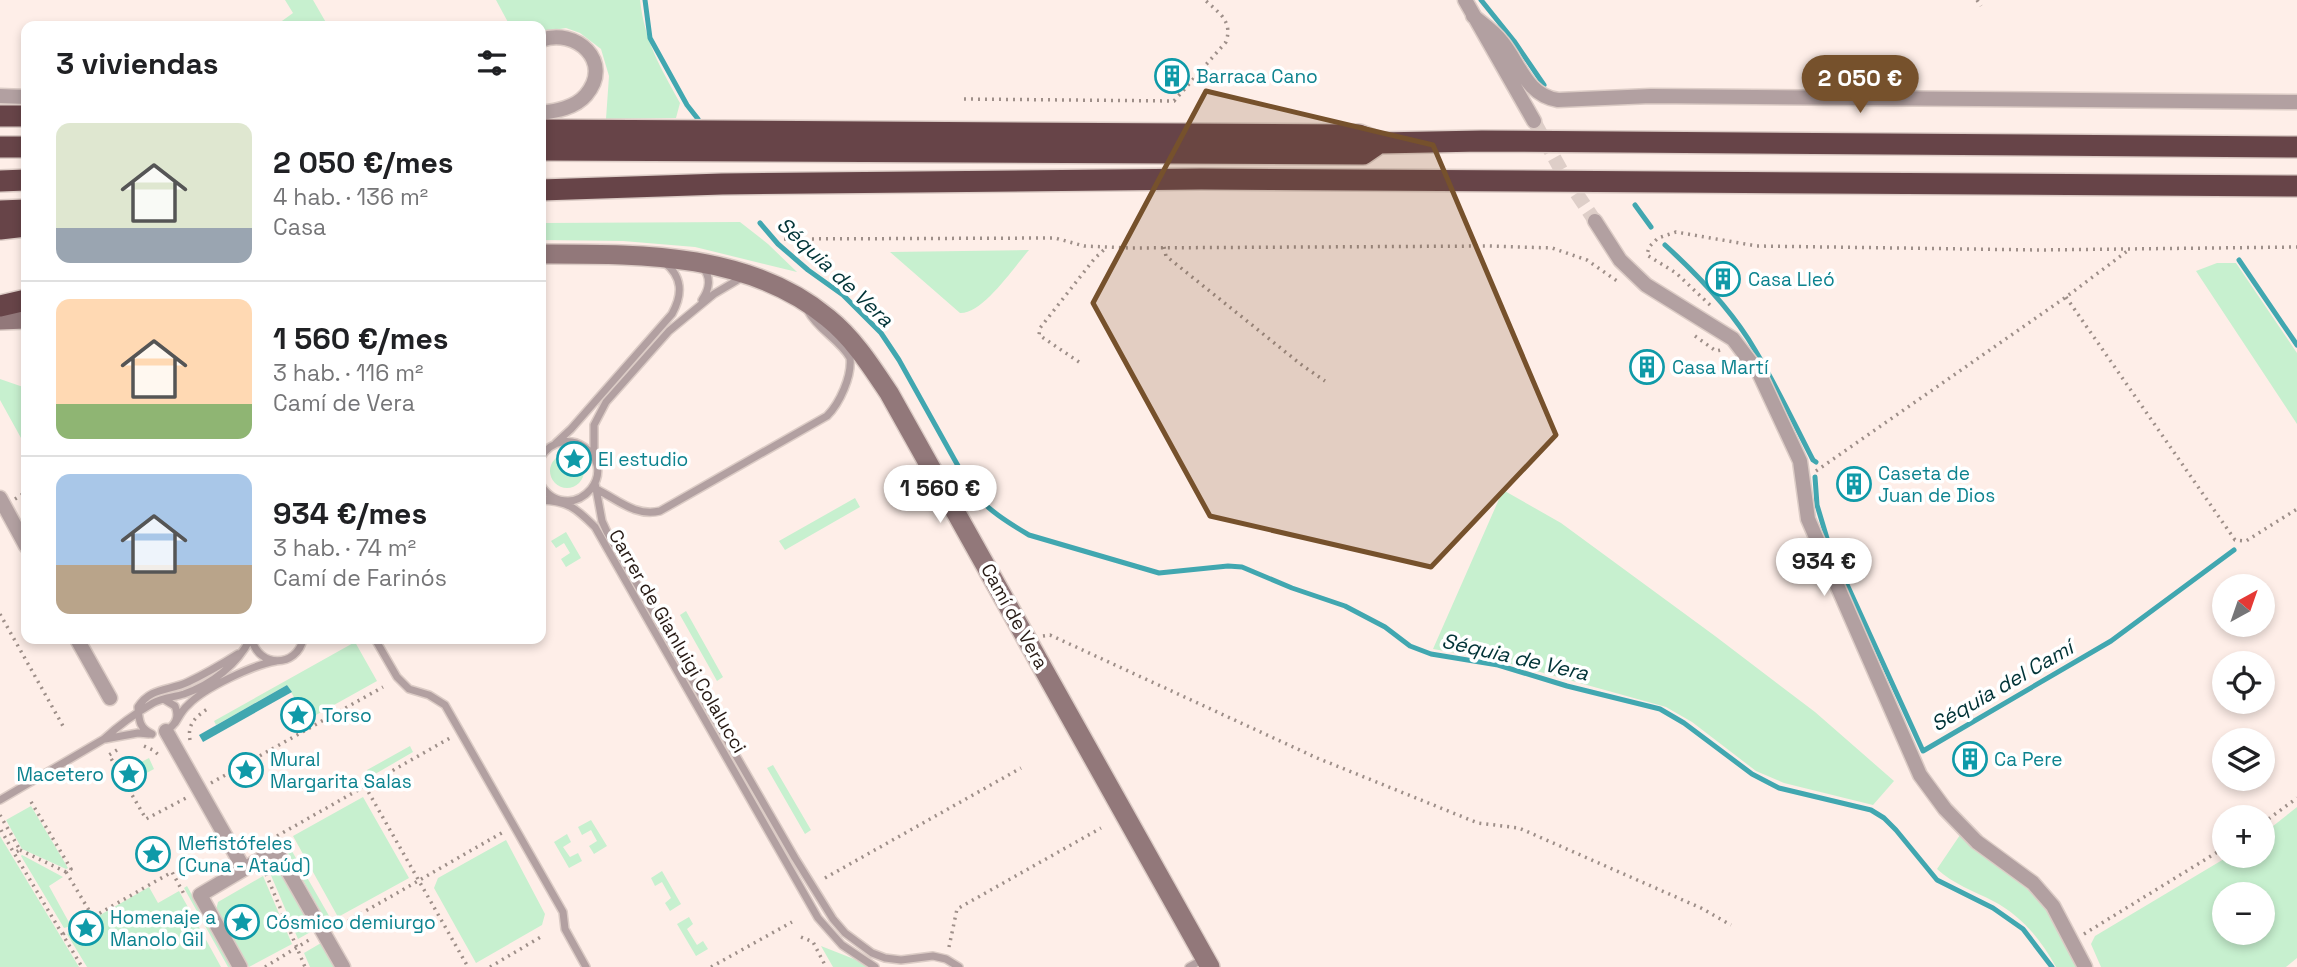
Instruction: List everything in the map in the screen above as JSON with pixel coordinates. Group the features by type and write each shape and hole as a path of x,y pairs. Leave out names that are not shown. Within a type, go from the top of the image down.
{"highway":[{"path":"0,116 21,117"},
{"path":"546,130 1359,135 1379,143 1496,141 2297,147"},
{"path":"546,150 1363,154 1379,143"},
{"path":"0,147 21,147"},
{"path":"546,190 722,184 1201,179 2297,186"},
{"path":"0,181 21,180"},
{"path":"546,181 722,184"},
{"path":"0,211 21,209"},
{"path":"0,229 21,227"},
{"path":"0,306 21,301"}],"street":[{"path":"1465,0 1534,121"},
{"path":"1473,16 1502,41 1531,88 1539,94 1558,100 1651,96 2297,102"},
{"path":"546,38 574,39 590,50 595,67 593,82 587,94 574,104 546,112"},
{"path":"0,96 21,97"},
{"path":"1595,221 1620,260 1646,285 1733,339 1759,373 1800,461 1808,519 1920,775 1945,809 1977,842 2033,883 2053,906 2085,967"},
{"name":"Camí de Vera","path":"546,254 652,255 758,277 797,295 846,334 889,393 1028,639 1201,964"},
{"path":"597,272 612,254"},
{"path":"0,320 21,319"},
{"path":"0,498 21,537"},
{"path":"80,644 110,698"},
{"path":"164,730 244,869"},
{"path":"240,967 200,895 276,850 343,967"}],"lane":[{"path":"556,443 572,429 672,314 679,300 681,287 677,276 667,264 652,255"},
{"path":"693,312 709,288 706,269 695,262"},
{"path":"594,458 594,425 606,402 661,339 727,285 741,278 758,277"},
{"path":"797,295 815,322 847,353 856,372 879,382 889,393"},
{"path":"596,487 635,510 652,513 660,511 827,416 856,372"},
{"path":"546,450 565,441 583,445 594,458 597,466 598,505 607,532 833,919 845,933 872,953 885,958 901,960 933,956 946,958 959,967"},
{"path":"546,500 572,501 596,487"},
{"name":"Carrer de Gianluigi Colalucci","path":"546,490 552,497 575,509 595,527 823,925 842,945 875,967"},
{"path":"598,505 603,496 611,497"},
{"path":"0,800 104,739 153,703 190,692 220,675 248,644"},
{"path":"253,644 262,656 276,662"},
{"path":"104,739 164,730 195,699 256,665 292,657 302,644"},
{"path":"378,644 397,677 409,689 429,695 445,705 563,912 565,929 586,967"},
{"path":"164,730 142,727 139,721 138,707 148,695 193,680 244,650"},
{"path":"163,700 175,706 177,712 164,730"},
{"path":"905,967 920,958"}],"path":[{"path":"964,99 1174,102 1226,42 1227,20 1205,0"},
{"path":"1977,0 1981,6"},
{"path":"1717,329 1717,313 1701,295 1676,273 1647,255 1649,247 1658,238 1676,232 1757,246 2039,250 2297,247"},
{"path":"785,239 1055,238 1084,246 1107,247 1552,248 1587,260 1627,287"},
{"path":"1079,362 1039,335 1040,328 1095,258 1107,247"},
{"path":"1164,247 1166,256 1325,381"},
{"path":"1804,479 2132,248"},
{"path":"2066,297 2235,540 2245,541 2297,509"},
{"path":"1694,335 1716,351 1740,349"},
{"path":"0,614 63,726"},
{"path":"1028,639 1050,635 1317,758 1478,823 1519,828 1701,908 1731,925"},
{"path":"120,749 109,755 146,819 383,687"},
{"path":"190,742 191,723 209,708"},
{"path":"276,850 271,839 452,737"},
{"path":"142,746 153,750 166,763"},
{"path":"825,878 1021,768"},
{"path":"207,772 212,783"},
{"path":"365,786 468,967"},
{"path":"2275,814 2297,798"},
{"path":"30,800 71,870 66,872"},
{"path":"0,815 20,850 66,872 93,917"},
{"path":"265,967 514,825"},
{"path":"946,958 957,909 1101,828"},
{"path":"1,830 82,967"},
{"path":"14,853 20,850"},
{"path":"2072,945 2087,931 2212,855"},
{"path":"261,859 305,967"},
{"path":"63,934 172,872"},
{"path":"711,967 792,922"},
{"path":"490,967 544,935"},
{"path":"801,937 813,942 826,967"}],"highlighted area":[{"path":"1206,91 1433,145 1556,435 1431,567 1210,516 1093,303"}],"green space":[{"path":"285,0 313,0 325,21 282,21 293,13"},
{"path":"496,0 640,0 650,42 680,103 676,118 606,119 609,76 601,49 580,33 566,28 546,31 546,21 507,21"},
{"path":"740,222 797,272 695,247 623,241 546,240 546,223"},
{"path":"1029,250 988,298 969,311 960,313 890,252"},
{"path":"2217,263 2236,263 2297,353 2297,424 2196,271"},
{"path":"0,379 21,386 21,438 0,400"},
{"path":"567,454 579,459 584,471 579,483 567,488 555,483 550,471 555,459"},
{"path":"1503,490 1561,523 1715,636 1815,712 1894,781 1873,805 1784,783 1756,771 1692,722 1666,707 1497,660 1433,649"},
{"path":"855,498 860,507 785,550 779,541"},
{"path":"566,532 581,558 566,567 561,559 570,553 564,543 556,548 551,541"},
{"path":"686,611 723,677 717,681 680,615"},
{"path":"351,644 356,644 377,681 307,720 287,685 216,725 214,721"},
{"path":"410,746 413,752 370,777 367,770"},
{"path":"149,758 154,769 128,783 122,772"},
{"path":"773,765 811,830 805,834 767,768"},
{"path":"363,797 409,878 338,917 293,836"},
{"path":"31,806 68,868 22,849 6,820"},
{"path":"2297,807 2297,958 2286,967 2101,967 2091,944 2095,936 2212,866 2275,868 2275,824"},
{"path":"591,820 607,846 594,854 589,846 597,841 591,830 582,835 578,827"},
{"path":"567,834 571,842 563,847 570,857 578,853 582,861 569,868 554,842"},
{"path":"1960,835 2037,897 2050,914 2077,967 2056,967 2044,947 2022,921 1937,869"},
{"path":"0,836 79,967 0,967"},
{"path":"506,840 545,914 542,925 476,963 434,888 438,878"},
{"path":"289,846 332,921 327,923 285,848"},
{"path":"22,855 63,877 49,886 71,926 64,928"},
{"path":"662,871 681,904 670,911 665,903 671,898 662,882 655,886 651,878"},
{"path":"280,872 314,930 298,939 270,873"},
{"path":"263,876 292,944 249,967 216,910 218,902"},
{"path":"187,886 232,967 228,967 184,888"},
{"path":"149,887 158,903 179,891 221,967 87,967 67,934"},
{"path":"689,917 693,924 687,929 697,945 703,941 708,949 696,956 677,924"},
{"path":"321,943 334,967 310,967 304,953"},
{"path":"821,946 854,959 867,967 833,967"}],"water":[{"path":"287,685 292,692 203,742 199,735"}],"waterway":[{"name":"Séquia de Vera","path":"645,0 650,38 687,105 698,119"},
{"name":"Séquia del Camí","path":"1481,0 1544,85"},
{"name":"Séquia del Camí","path":"1635,205 1651,227"},
{"name":"Séquia de Vera","path":"760,223 778,244 843,295 881,333 899,360 972,491 998,515 1029,535 1159,573 1242,567 1345,606 1385,627 1410,646 1431,654 1498,665 1567,686 1660,709 1684,723 1752,774 1779,788 1871,810 1884,818 1937,880 1993,908 2023,929 2052,967"},
{"name":"Séquia del Camí","path":"1665,245 1714,294 1746,335 1816,462"},
{"path":"2239,260 2297,345"},
{"name":"Séquia del Camí","path":"1815,477 1817,505 1829,545 1923,751 2111,641 2234,550"}],"tunnel":[{"path":"1534,121 1561,170 1595,221"}],"place":[{"name":"Barraca Cano","path":"1172,76"},
{"name":"Casa Lleó","path":"1723,279"},
{"name":"Casa Martí","path":"1647,367"},
{"name":"El estudio","path":"574,459"},
{"name":"Caseta de Juan de Dios","path":"1854,484"},
{"name":"Torso","path":"298,715"},
{"name":"Ca Pere","path":"1970,759"},
{"name":"Mural Margarita Salas","path":"246,770"},
{"name":"Macetero","path":"129,774"},
{"name":"Mefistófeles (Cuna - Ataúd)","path":"153,854"},
{"name":"Cósmico demiurgo","path":"242,922"},
{"name":"Homenaje a Manolo Gil","path":"86,928"}]}
